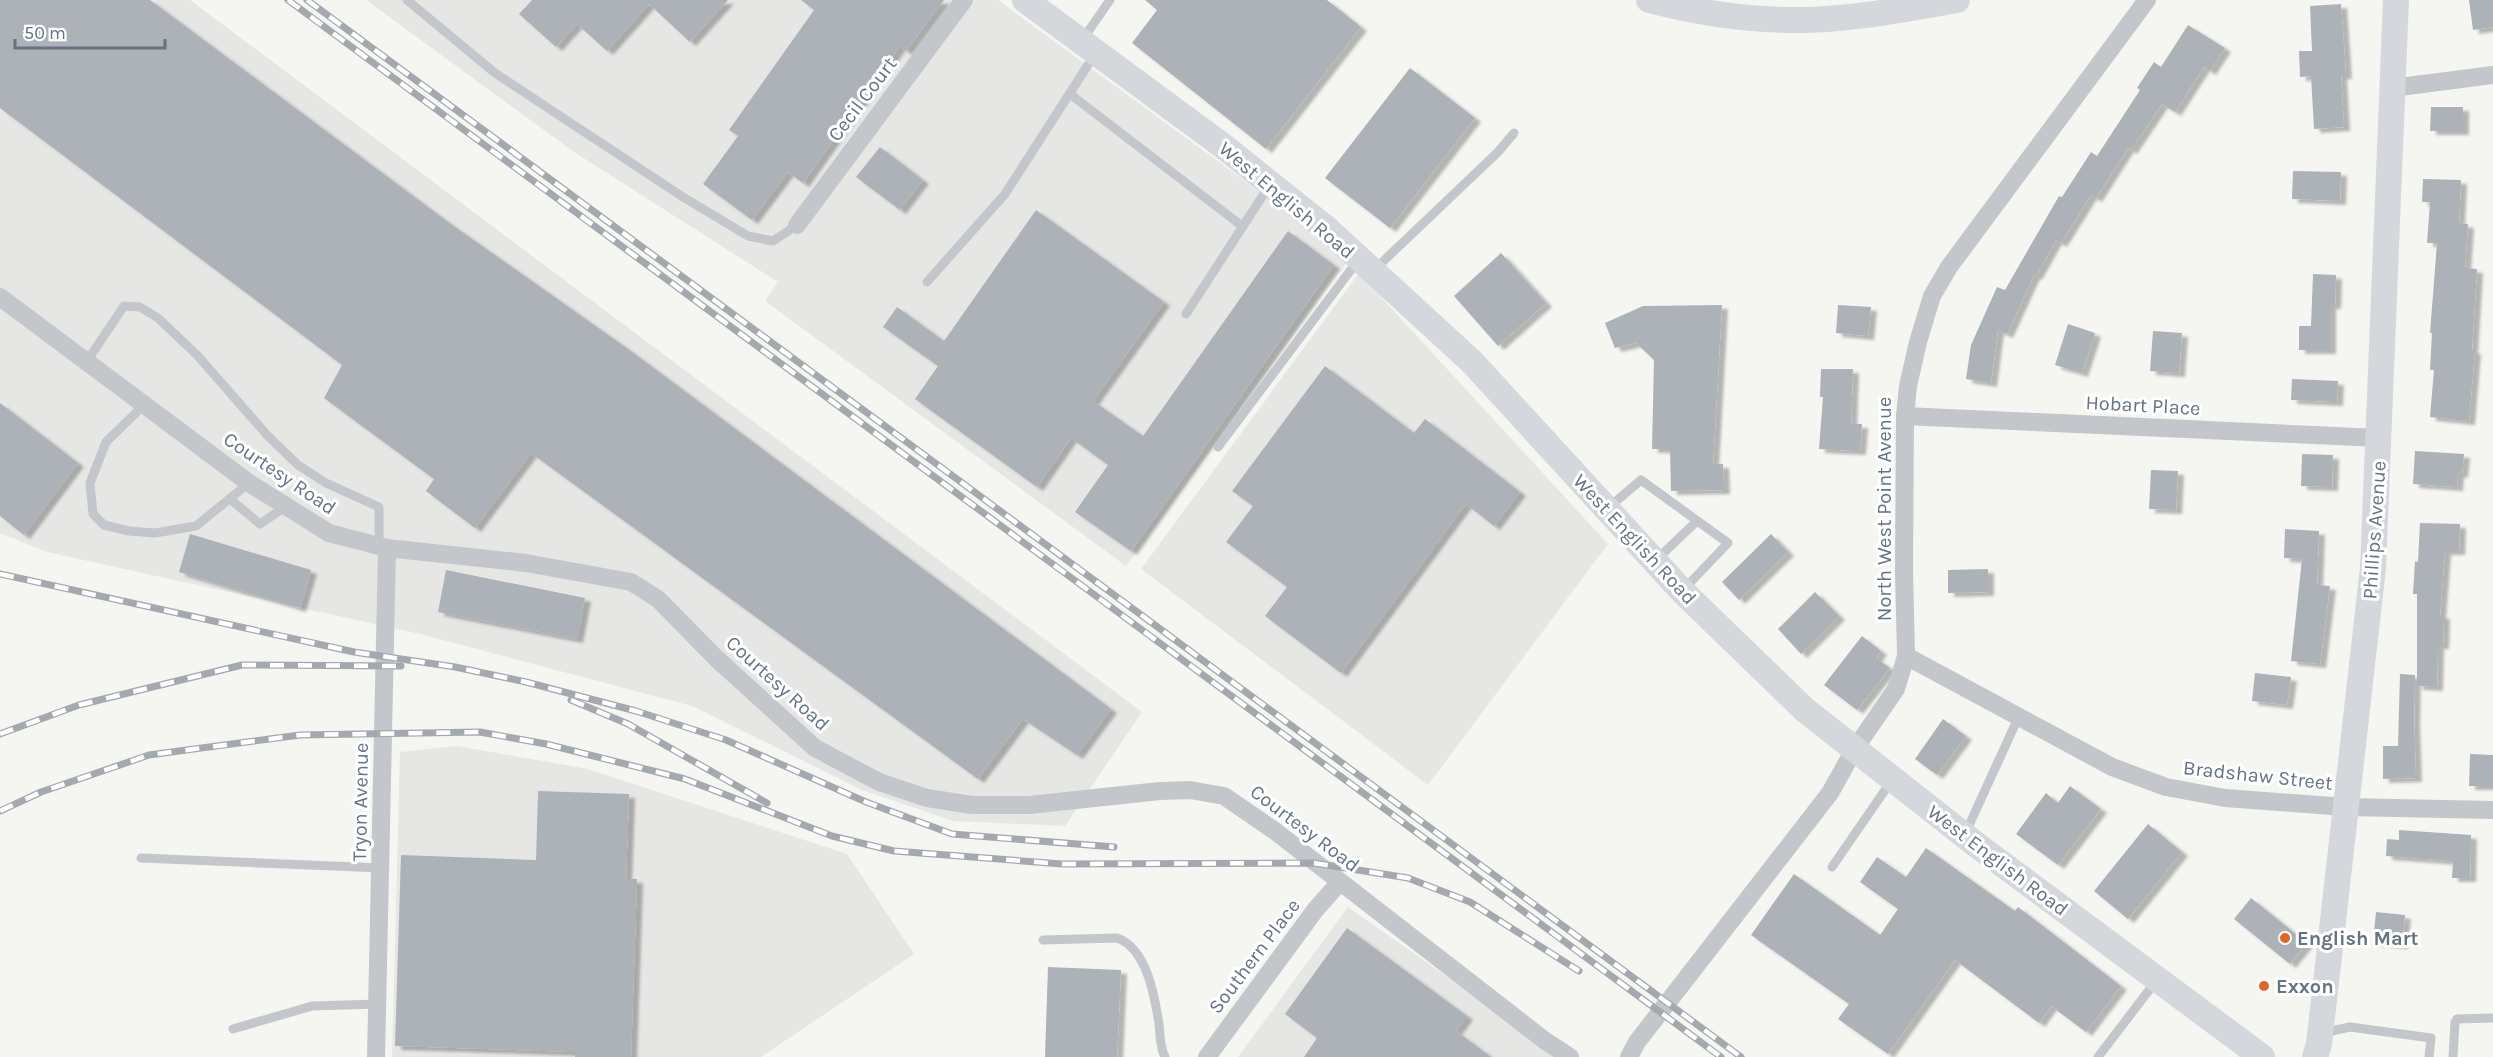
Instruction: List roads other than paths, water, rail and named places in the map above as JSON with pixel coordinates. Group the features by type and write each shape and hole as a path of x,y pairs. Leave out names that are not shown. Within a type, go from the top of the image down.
{"main road":[{"name":"West English Road","path":"1025,0 1270,183 1327,229 1472,362 1682,591 1805,710 1965,836 2262,1057"},
{"path":"1649,0 1717,14 1803,20 1879,14 1943,1"},
{"name":"Phillips Avenue","path":"2317,1045 2373,568 2396,0"}],"street":[{"name":"Cecil Court","path":"797,225 964,0"},
{"name":"North West Point Avenue","path":"1629,1057 1637,1042 1830,793 1854,750 1896,689 1906,656 1905,416 1908,386 1932,296 1949,267 2147,0"},
{"path":"2392,88 2493,75"},
{"name":"Courtesy Road","path":"0,297 249,483 329,533 383,547 526,563 631,582 658,599 717,659 815,748 879,782 927,798 972,804 1029,805 1160,790 1190,790 1224,796 1275,831 1544,1040 1570,1057"},
{"name":"Hobart Place","path":"1905,416 2380,438"},
{"name":"Tryon Avenue","path":"376,1057 381,868 383,547"},
{"name":"Bradshaw Street","path":"1906,656 2112,766 2166,787 2225,798 2346,807 2493,810"},
{"name":"Southern Place","path":"1207,1057 1316,909 1340,883"}],"lane":[{"path":"407,0 495,73 683,197 748,236 773,241 797,225"},
{"path":"927,282 1005,194 1070,94 1110,0"},
{"path":"1070,94 1242,226"},
{"path":"1218,447 1366,265 1498,152 1514,133"},
{"path":"1186,314 1270,183"},
{"path":"87,361 124,306 140,307 158,318 197,355 268,436 298,465 326,483 379,507 383,547"},
{"path":"146,404 106,442 90,483 93,514 104,525 129,531 155,533 180,531 196,526 249,483"},
{"path":"1607,510 1641,480 1728,543 1682,591"},
{"path":"230,499 260,524 286,506"},
{"path":"1654,561 1697,521"},
{"path":"1965,836 2019,716"},
{"path":"1832,867 1892,780"},
{"path":"141,858 381,868"},
{"path":"1043,940 1117,939 1128,944 1138,954 1154,993 1165,1057"},
{"path":"2098,1057 2157,979"},
{"path":"233,1029 312,1006 378,1004"},
{"path":"2453,1057 2457,1018 2493,1018"},
{"path":"2317,1045 2350,1027 2431,1038 2429,1057"}],"railway":[{"path":"288,0 1721,1057"},
{"path":"307,0 1741,1057"},
{"path":"0,574 354,652 455,667 526,682 636,711 726,740 866,802 952,834 1114,847"},
{"path":"0,734 79,705 242,665 401,666"},
{"path":"571,700 628,724 767,803"},
{"path":"0,811 41,792 149,755 300,735 480,732 546,744 685,779 832,836 894,851 1062,864 1314,863 1408,878 1470,902 1579,971"}],"place":[{"name":"English Mart","path":"2285,938"},
{"name":"Exxon","path":"2264,986"}]}
